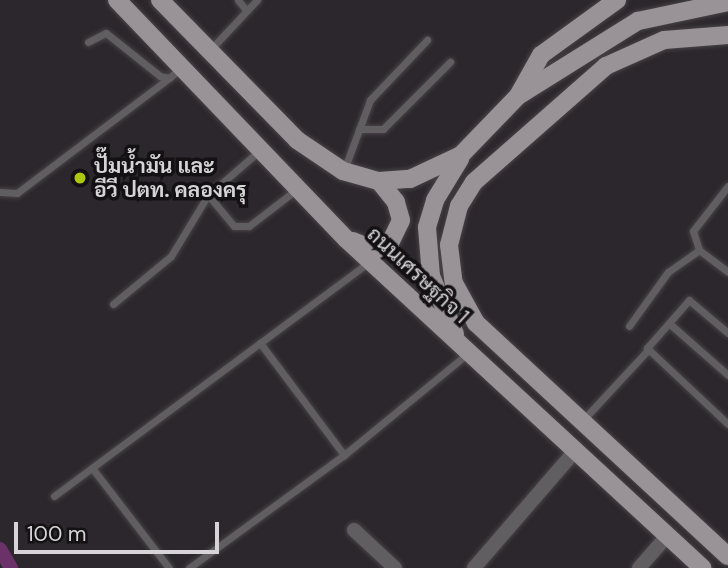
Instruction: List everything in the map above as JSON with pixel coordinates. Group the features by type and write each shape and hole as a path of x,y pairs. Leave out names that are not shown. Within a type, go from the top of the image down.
{"main road":[{"name":"ถนนเศรษฐกิจ 1","path":"117,0 175,73 260,150 345,239 467,354 703,568"},
{"path":"160,0 297,140 343,171 379,181 410,179 436,169 483,138"},
{"path":"487,371 445,318 427,250 435,200 459,159 483,138 519,96 541,55 602,6 617,0"},
{"path":"519,96 638,21 728,2"},
{"name":"ถนนเศรษฐกิจ 1","path":"728,35 664,40 606,66 474,182 459,206 449,262 467,311 728,556"},
{"path":"345,239 375,250 390,243 401,220 396,202 379,181"}],"street":[{"path":"474,568 574,452"},
{"path":"354,530 395,568"},
{"path":"639,568 668,535"}],"lane":[{"path":"238,0 247,10"},
{"path":"209,50 257,0"},
{"path":"0,192 17,193 175,73 116,37 100,34 88,42"},
{"path":"343,171 370,100 427,40"},
{"path":"359,129 383,129 450,62"},
{"path":"114,304 171,256 208,195 260,150"},
{"path":"728,186 693,231 699,250 728,272"},
{"path":"208,195 242,229 298,189"},
{"path":"629,326 668,272 699,250"},
{"path":"54,496 370,262"},
{"path":"582,421 690,300 728,333"},
{"path":"670,325 728,375"},
{"path":"260,343 344,455"},
{"path":"648,350 728,424"},
{"path":"189,568 344,455 467,354"},
{"path":"92,468 169,568"}],"waterway":[{"path":"0,549 11,568"}],"place":[{"name":"ปั๊มน้ำมัน และ อีวี ปตท. คลองครุ","path":"80,178"}]}
